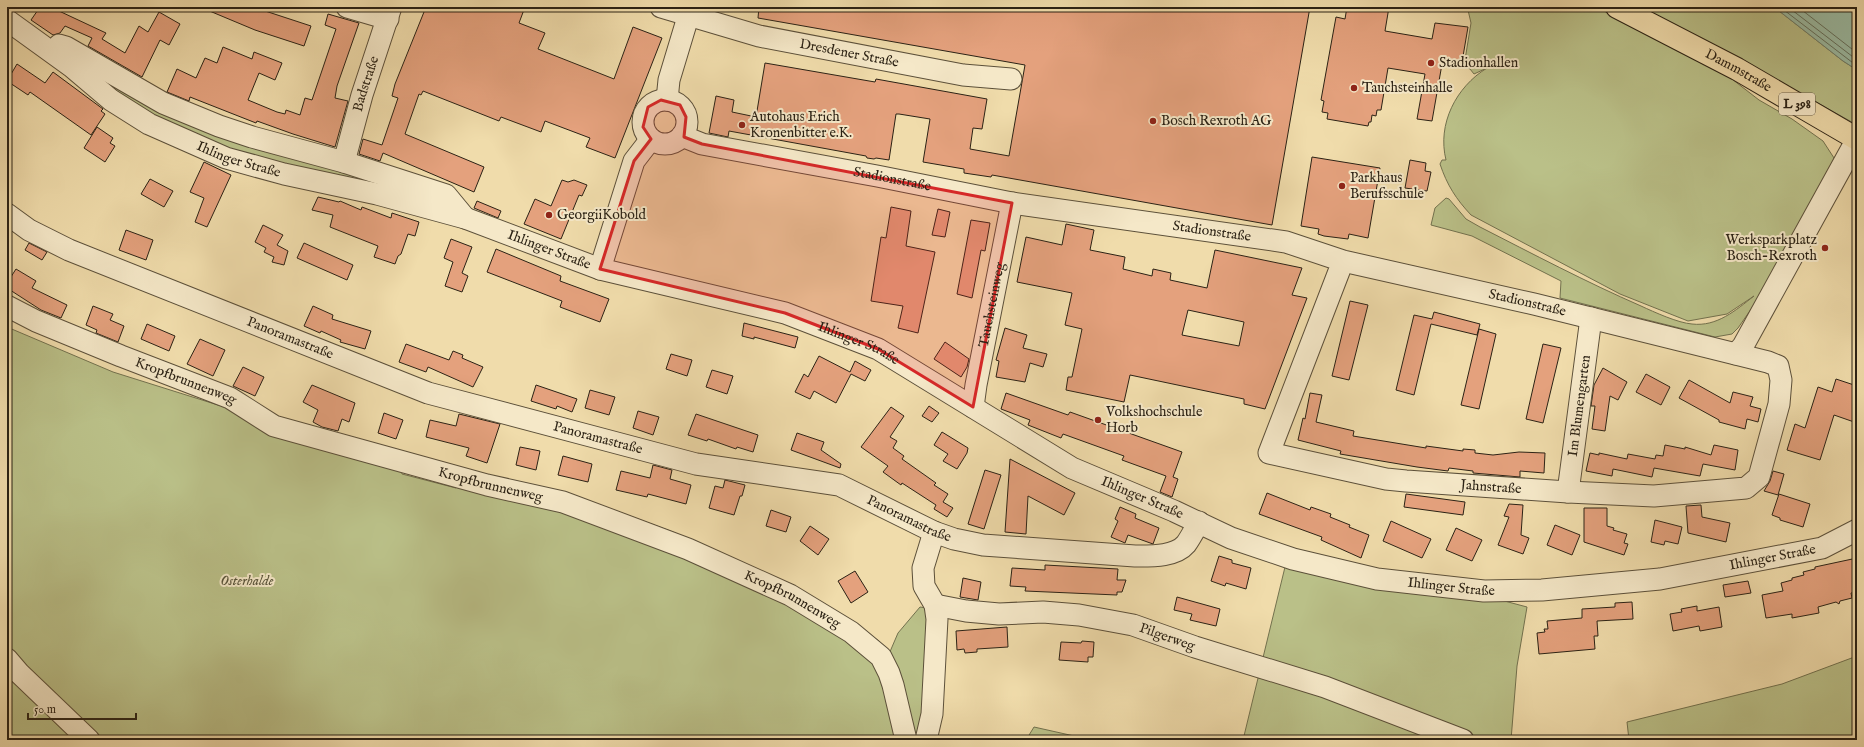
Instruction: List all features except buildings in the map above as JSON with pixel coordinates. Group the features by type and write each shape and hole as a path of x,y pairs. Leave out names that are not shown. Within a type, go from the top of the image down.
{"main road":[{"name":"Dammstraße","path":"1616,7 1737,69 1857,139"}],"street":[{"path":"347,7 389,13"},
{"name":"Dresdener Straße","path":"662,7 690,11 759,36 963,75 1011,79"},
{"path":"667,100 669,80 690,11"},
{"name":"Badstraße","path":"344,162 362,95 389,13"},
{"name":"Ihlinger Straße","path":"7,20 72,67 111,100 149,124 226,158 284,174 377,194 465,218 600,269 785,313 878,349 1072,468 1199,522 1231,538 1265,550 1339,571 1377,579 1484,591 1542,590 1660,579 1822,548 1857,530"},
{"name":"Ihlinger Straße","path":"38,43 66,47 162,103 218,126 252,137 344,162 446,195 465,218"},
{"path":"667,100 680,105 686,117 687,124 682,136 676,141 667,144 656,143 650,139 643,127 645,112 654,102 667,100"},
{"name":"Stadionstraße","path":"682,136 702,144 877,176 1012,203 1286,242 1343,261 1591,318 1736,354"},
{"path":"600,269 634,161 650,139"},
{"path":"1736,354 1743,346 1857,139"},
{"name":"Tauchsteinweg","path":"973,407 1012,203"},
{"name":"Panoramastraße","path":"7,214 29,230 69,250 428,393 696,464 839,485 934,532 954,539 983,544 1135,556 1159,555 1176,551 1185,545 1199,522"},
{"name":"Jahnstraße","path":"1343,261 1269,453 1386,479 1568,492 1654,496 1746,488 1759,477 1779,404 1781,380 1778,366 1736,354"},
{"name":"Kropfbrunnenweg","path":"7,306 36,321 230,398 274,426 487,485 562,502 688,549 790,595 851,632 881,657 893,685 906,740"},
{"name":"Im Blumengarten","path":"1568,492 1591,318"},
{"path":"926,740 932,714 937,619 935,605 924,586 923,568 934,532"},
{"name":"Pilgerweg","path":"935,605 966,611 999,614 1043,612 1079,615 1133,625 1195,647 1325,687 1464,740"},
{"path":"7,659 18,673 88,740"}],"highlighted area":[{"path":"661,100 680,105 686,117 684,137 702,144 1012,203 973,407 878,349 785,313 600,269 634,161 651,139 643,127 648,107"}],"green space":[{"path":"1469,7 1595,7 1636,26 1719,69 1759,100 1792,119 1823,141 1834,158 1834,165 1770,282 1738,328 1732,334 1715,337 1560,298 1561,281 1472,236 1431,225 1435,208 1446,198 1449,199 1466,219 1480,227 1600,287 1659,314 1686,323 1701,324 1718,320 1733,312 1754,296 1727,314 1688,321 1620,294 1471,215 1452,191 1440,164 1442,160 1446,160 1444,133 1452,108 1466,85 1487,68 1474,74 1470,69 1464,66 1471,23 1468,10"},
{"path":"1636,7 1774,7 1843,61 1857,70 1857,125 1791,88"},
{"path":"68,54 142,98 446,202 224,150 144,113"},
{"name":"Osterhalde","path":"7,327 113,372 218,405 223,396 401,465 402,474 456,488 458,482 600,505 673,532 813,598 879,641 889,654 898,633 920,607 947,611 936,738 938,740 105,740 35,680 7,664"},
{"path":"1285,567 1448,586 1527,607 1517,666 1511,740 1243,740"},
{"path":"1857,656 1857,740 1629,740 1627,722 1782,684"},
{"path":"7,677 11,679 73,740 7,740"},
{"path":"1034,727 1092,740 1026,740"}],"water":[{"path":"1774,7 1857,7 1857,70 1843,61"}],"place":[{"name":"Stadionhallen","path":"1431,63"},
{"name":"Tauchsteinhalle","path":"1354,88"},
{"name":"Bosch Rexroth AG","path":"1153,121"},
{"name":"Autohaus Erich Kronenbitter e.K.","path":"742,125"},
{"name":"Parkhaus Berufsschule","path":"1342,186"},
{"name":"GeorgiiKobold","path":"549,215"},
{"name":"Werksparkplatz Bosch-Rexroth","path":"1825,248"},
{"name":"Volkshochschule Horb","path":"1098,420"}]}
